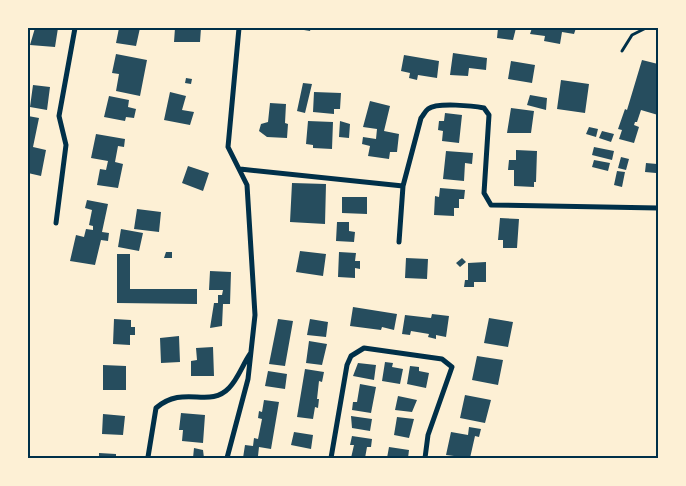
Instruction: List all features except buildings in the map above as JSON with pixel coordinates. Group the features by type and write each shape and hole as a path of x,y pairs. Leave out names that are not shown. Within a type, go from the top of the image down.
{"street":[{"path":"56,223 66,145 59,116 75,28"},
{"path":"227,458 248,379 256,315 247,184 228,147 239,28"},
{"path":"399,242 403,186 421,118 428,109 434,106 474,106 484,108 489,115 484,193 491,205 658,208"},
{"path":"240,168 403,186"},
{"path":"331,458 347,365 351,356 364,348 442,359 452,367 428,435 425,458"},
{"path":"148,457 156,408 164,402 183,395 210,398 220,395 230,388 251,351"}],"lane":[{"path":"622,51 632,35 646,28"}]}
